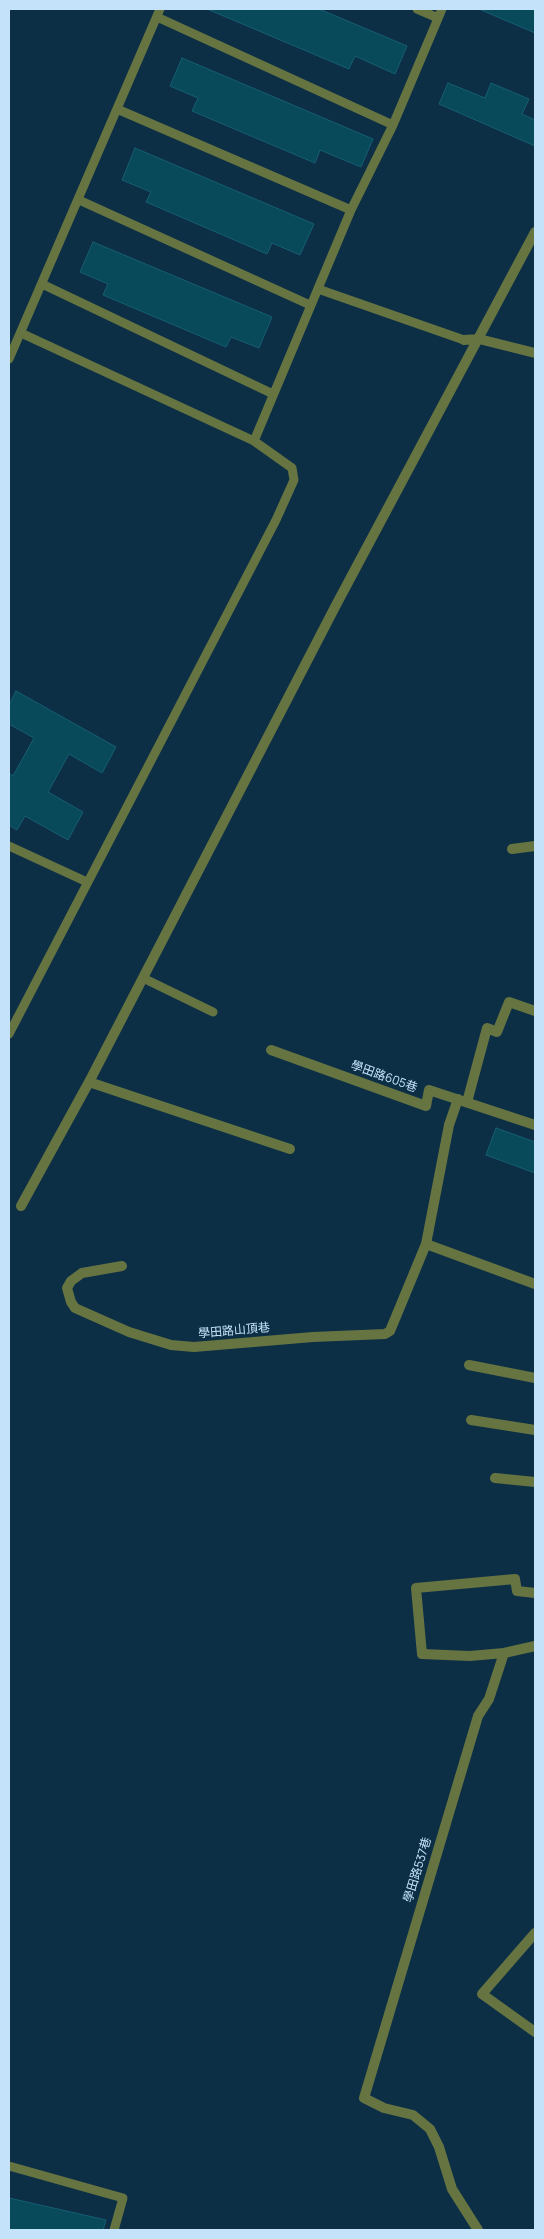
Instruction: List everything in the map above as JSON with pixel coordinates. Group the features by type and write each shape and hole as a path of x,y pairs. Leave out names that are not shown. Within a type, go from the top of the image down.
{"street":[{"path":"22,1206 89,1082 335,607 535,232"},
{"path":"464,340 479,340 535,353"},
{"path":"512,849 535,846"},
{"name":"學田路山頂巷","path":"122,1266 82,1273 71,1281 67,1288 71,1302 76,1308 128,1332 171,1345 194,1347 313,1337 378,1336 390,1331 426,1244 449,1125 462,1101 487,1028 497,1032 509,1002 535,1011"},
{"name":"學田路605巷","path":"270,1050 426,1106 429,1090 535,1125"},
{"path":"89,1082 290,1149"},
{"path":"426,1244 535,1284"},
{"path":"469,1365 535,1378"},
{"path":"471,1420 535,1430"},
{"path":"495,1478 535,1482"},
{"path":"535,1593 517,1591 515,1579 416,1588 422,1654 470,1656 504,1653 535,1646"},
{"name":"學田路537巷","path":"478,2230 452,2189 439,2147 430,2129 414,2116 384,2108 364,2098 478,1716 490,1699 504,1653"},
{"path":"535,1933 482,1994 535,2032"}],"lane":[{"path":"417,9 438,18"},
{"path":"254,441 310,304 351,210 393,125 442,9"},
{"path":"9,359 159,13 393,125"},
{"path":"117,109 351,210"},
{"path":"79,200 310,304"},
{"path":"42,284 273,394"},
{"path":"318,289 464,340"},
{"path":"9,1034 276,520 294,480 292,468 254,441 21,333"},
{"path":"9,846 87,882"},
{"path":"143,978 213,1012"},
{"path":"9,2166 123,2198 114,2230"}],"building":[{"path":"207,9 319,9 407,46 395,74 355,56 349,69"},
{"path":"479,9 535,9 535,33"},
{"path":"182,58 373,139 361,167 320,150 315,163 192,111 198,98 170,86"},
{"path":"448,83 485,98 491,83 529,99 522,114 535,120 535,146 439,104"},
{"path":"135,148 314,224 300,255 272,243 267,254 146,202 151,192 122,180"},
{"path":"93,242 272,317 259,348 231,337 226,347 103,295 108,284 80,272"},
{"path":"16,691 116,747 102,773 69,754 48,792 83,812 68,840 25,816 17,830 9,825 9,773 13,776 34,738 9,724 9,705"},
{"path":"496,1128 535,1142 535,1173 486,1155"},
{"path":"9,2198 106,2220 103,2230 9,2230"}]}
